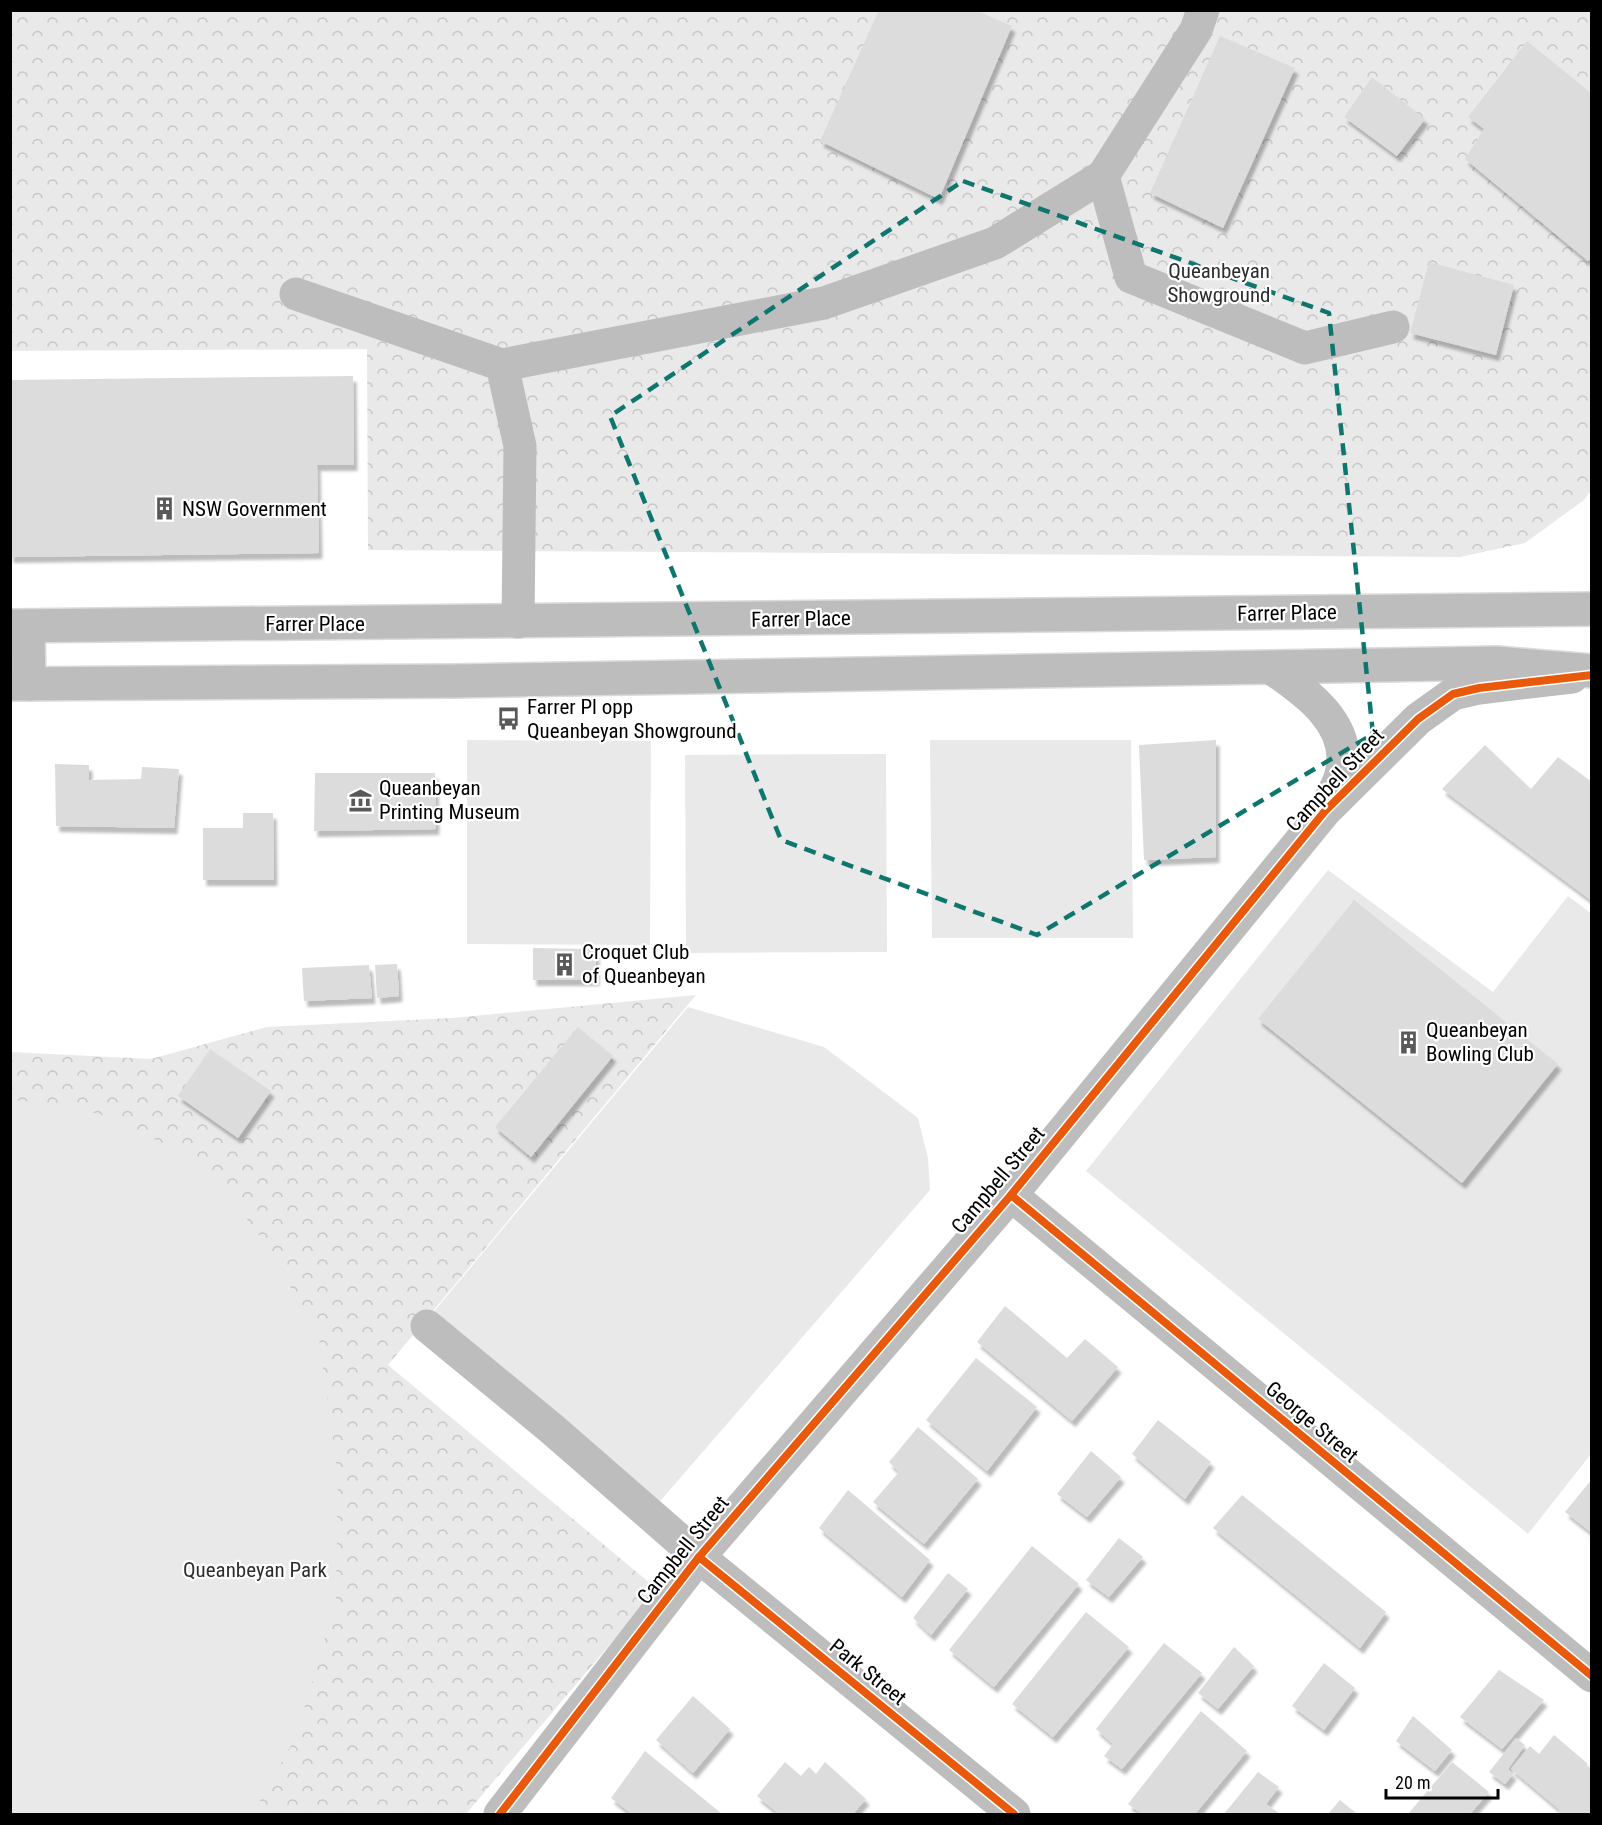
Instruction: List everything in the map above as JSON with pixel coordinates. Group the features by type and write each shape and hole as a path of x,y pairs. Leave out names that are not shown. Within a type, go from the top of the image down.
{"main road":[{"path":"296,294 502,365 824,303 995,243 1103,176 1196,30 1203,10"},
{"path":"1103,176 1131,277 1305,348 1393,327"},
{"path":"502,365 520,446 518,622"},
{"name":"Farrer Place","path":"19,626 1592,609"},
{"path":"19,626 20,684 454,681 1497,663 1592,673"},
{"name":"Campbell Street","path":"1271,668 1316,701 1331,719 1339,739 1342,773 1325,811"},
{"name":"Campbell Street","path":"500,1815 699,1557 1011,1196 1325,811 1418,719 1453,694 1479,688 1592,673"},
{"name":"George Street","path":"1011,1196 1592,1676"},
{"name":"Park Street","path":"427,1326 552,1429 699,1557 1014,1815"}],"highlighted area":[{"path":"963,181 1329,313 1373,734 1037,935 781,840 610,416"}],"green space":[{"name":"Queanbeyan Showground","path":"10,11 1591,11 1591,491 1584,500 1525,543 1460,557 368,550 367,349 11,351"},
{"path":"467,740 651,741 650,945 467,944"},
{"path":"930,740 1131,740 1133,938 932,938"},
{"path":"886,754 887,952 686,953 685,755"},
{"path":"1328,870 1493,992 1568,896 1592,914 1591,1454 1528,1534 1086,1171"},
{"name":"Queanbeyan Park","path":"696,995 388,1365 657,1589 466,1814 11,1814 10,1052 151,1059 267,1027 452,1018"},
{"path":"688,1007 824,1047 918,1118 928,1158 930,1190 655,1507 431,1315"},
{"path":"10,1100 60,1104 109,1117 166,1145 202,1170 233,1200 271,1252 319,1339 338,1476 336,1600 296,1736 253,1814 11,1814"}],"building":[{"path":"879,10 975,10 1012,26 939,199 820,141"},
{"path":"1220,36 1295,68 1223,228 1150,193"},
{"path":"1527,41 1592,94 1592,257 1588,261 1465,159 1484,129 1468,117"},
{"path":"1372,77 1425,119 1397,156 1344,117"},
{"path":"1429,262 1514,285 1496,355 1410,333"},
{"name":"NSW Government","path":"353,376 354,465 317,465 319,553 10,557 10,380"},
{"path":"1216,740 1216,857 1144,860 1139,745"},
{"path":"1485,745 1531,789 1558,757 1592,782 1592,901 1442,789"},
{"path":"55,764 89,765 89,780 141,779 142,767 179,769 174,828 56,826"},
{"path":"315,773 435,773 436,829 314,831"},
{"path":"243,813 273,813 274,880 203,880 203,828 243,828"},
{"name":"Queanbeyan Bowling Club","path":"1354,900 1558,1064 1462,1183 1258,1019"},
{"name":"Croquet Club of Queanbeyan","path":"533,948 596,949 596,980 533,980"},
{"path":"397,964 399,996 377,998 375,965"},
{"path":"369,965 372,998 304,1001 302,968"},
{"path":"578,1027 613,1056 531,1157 495,1127"},
{"path":"210,1049 271,1091 238,1138 178,1096"},
{"path":"1005,1306 1067,1358 1085,1339 1118,1367 1072,1421 977,1342"},
{"path":"976,1358 1037,1407 987,1471 926,1420"},
{"path":"1158,1420 1211,1462 1185,1499 1132,1454"},
{"path":"918,1427 978,1479 924,1544 873,1502 899,1472 889,1462"},
{"path":"1091,1451 1121,1477 1087,1517 1057,1494"},
{"path":"1592,1479 1592,1533 1565,1512"},
{"path":"848,1490 930,1560 902,1597 819,1528"},
{"path":"1242,1495 1386,1612 1360,1648 1213,1528"},
{"path":"1119,1538 1143,1557 1109,1597 1086,1580"},
{"path":"1032,1546 1079,1584 994,1687 949,1650"},
{"path":"948,1573 968,1589 931,1635 913,1618"},
{"path":"1086,1612 1129,1647 1053,1737 1012,1704"},
{"path":"1164,1643 1202,1673 1122,1769 1104,1756 1113,1744 1096,1729"},
{"path":"1234,1647 1254,1666 1218,1709 1198,1693"},
{"path":"1324,1663 1355,1688 1324,1730 1292,1706"},
{"path":"1499,1670 1544,1700 1502,1749 1460,1717"},
{"path":"693,1696 730,1729 693,1773 656,1740"},
{"path":"1201,1711 1247,1751 1195,1814 1142,1814 1128,1804"},
{"path":"1413,1716 1452,1750 1435,1771 1396,1741"},
{"path":"1554,1735 1592,1770 1592,1814 1557,1814 1560,1810 1511,1769 1530,1746 1539,1754"},
{"path":"1516,1738 1525,1745 1508,1769 1513,1774 1505,1784 1489,1772"},
{"path":"645,1751 722,1814 632,1814 611,1798"},
{"path":"785,1762 801,1776 809,1767 816,1774 825,1762 866,1799 853,1814 779,1814 757,1796"},
{"path":"1452,1762 1489,1792 1470,1814 1408,1814"},
{"path":"1258,1772 1279,1787 1266,1804 1280,1814 1224,1814"},
{"path":"1340,1800 1357,1814 1328,1814"}],"cycle path":[{"path":"500,1814 699,1557 1011,1195 1325,811 1418,719 1453,694 1479,688 1592,675"},
{"path":"1011,1195 1592,1676"},
{"path":"699,1557 1014,1814"}],"place":[{"name":"NSW Government","path":"164,509"},
{"name":"Farrer Pl opp Queanbeyan Showground","path":"509,719"},
{"name":"Queanbeyan Printing Museum","path":"361,800"},
{"name":"Croquet Club of Queanbeyan","path":"564,964"},
{"name":"Queanbeyan Bowling Club","path":"1408,1042"}]}
